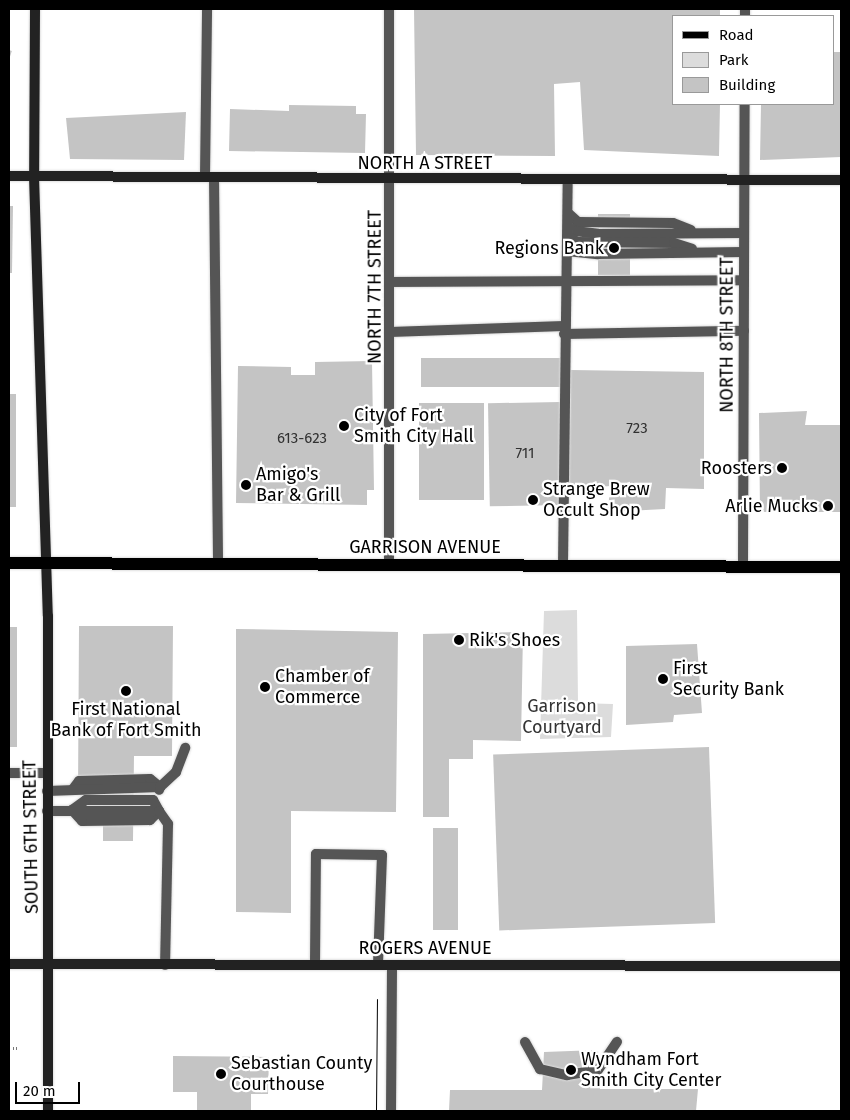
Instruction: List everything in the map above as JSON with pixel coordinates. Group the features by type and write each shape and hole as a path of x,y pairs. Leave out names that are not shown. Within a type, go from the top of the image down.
{"main road":[{"name":"GARRISON AVENUE","path":"9,563 218,562 389,565 841,566"}],"street":[{"name":"SOUTH 6TH STREET","path":"35,9 34,176 46,562 48,1111"},
{"path":"207,9 218,562"},
{"name":"NORTH 7TH STREET","path":"389,9 391,179 389,565"},
{"name":"NORTH 8TH STREET","path":"743,565 745,105"},
{"name":"NORTH A STREET","path":"9,176 841,180"},
{"path":"563,565 564,330 567,280 568,180"},
{"path":"568,213 578,222 673,223 697,233"},
{"path":"568,232 598,234 744,233"},
{"path":"568,232 578,242 674,243 700,252"},
{"path":"567,251 598,254 744,252"},
{"path":"391,282 744,280"},
{"path":"390,332 564,330 744,331"},
{"path":"153,800 160,787 176,772 185,748"},
{"path":"9,773 47,773"},
{"path":"47,791 160,787"},
{"path":"72,810 86,800 153,800"},
{"path":"153,800 168,824 165,965"},
{"path":"47,811 159,811"},
{"path":"315,963 316,854 382,855 378,965"},
{"name":"ROGERS AVENUE","path":"9,964 165,965 315,963 378,965 841,966"},
{"path":"391,1111 392,965"},
{"path":"526,1042 540,1069 567,1075 598,1070 617,1042"}],"path":[{"path":"9,1048 17,1048"}],"green space":[{"name":"Garrison Courtyard","path":"577,610 578,703 613,704 611,737 540,739 544,611"}],"building":[{"path":"414,9 720,9 720,15 672,15 672,105 720,105 719,156 584,150 580,82 554,84 555,156 416,155"},
{"path":"835,52 841,52 841,157 760,160 761,105 835,105"},
{"path":"289,105 356,106 356,114 366,114 365,153 229,151 230,109 289,111"},
{"path":"186,112 184,160 70,159 66,118"},
{"path":"9,206 13,206 12,273 9,273"},
{"name":"Regions Bank","path":"598,214 630,214 630,275 598,275"},
{"path":"421,358 560,358 560,387 421,387"},
{"path":"372,361 374,490 367,490 367,505 236,503 238,366 291,367 291,375 315,375 315,362"},
{"path":"571,370 704,372 704,489 666,488 665,509 608,512 610,486 569,490"},
{"path":"9,394 16,394 16,507 9,507"},
{"path":"560,402 562,505 490,506 488,403"},
{"path":"419,403 484,403 484,500 419,500"},
{"path":"807,411 805,425 841,425 841,512 760,512 759,413"},
{"name":"First National Bank of Fort Smith","path":"79,626 173,626 172,756 134,756 133,841 103,841 103,794 78,794"},
{"path":"9,627 17,627 17,747 9,747"},
{"path":"236,629 398,632 396,812 291,811 291,913 236,912"},
{"path":"523,632 521,741 473,740 473,759 449,759 449,817 423,817 423,634"},
{"name":"First Security Bank","path":"697,644 702,713 674,715 673,722 626,725 626,646"},
{"path":"709,747 715,923 499,930 493,755"},
{"path":"433,828 458,828 458,930 433,930"},
{"name":"Wyndham Fort Smith City Center","path":"598,1050 600,1089 698,1089 696,1111 449,1111 450,1090 542,1090 544,1052"},
{"name":"Sebastian County Courthouse","path":"173,1056 269,1057 268,1094 251,1094 251,1111 197,1111 197,1092 173,1092"}],"tram line":[{"path":"376,1111 377,999"}],"place":[{"name":"Regions Bank","path":"614,248"},
{"name":"City of Fort Smith City Hall","path":"344,426"},
{"name":"Roosters","path":"782,468"},
{"name":"Amigo's Bar & Grill","path":"246,485"},
{"name":"Strange Brew Occult Shop","path":"533,500"},
{"name":"Arlie Mucks","path":"828,506"},
{"name":"Rik's Shoes","path":"459,640"},
{"name":"First Security Bank","path":"663,679"},
{"name":"Chamber of Commerce","path":"265,687"},
{"name":"First National Bank of Fort Smith","path":"126,691"},
{"name":"Wyndham Fort Smith City Center","path":"571,1070"},
{"name":"Sebastian County Courthouse","path":"221,1074"}]}
